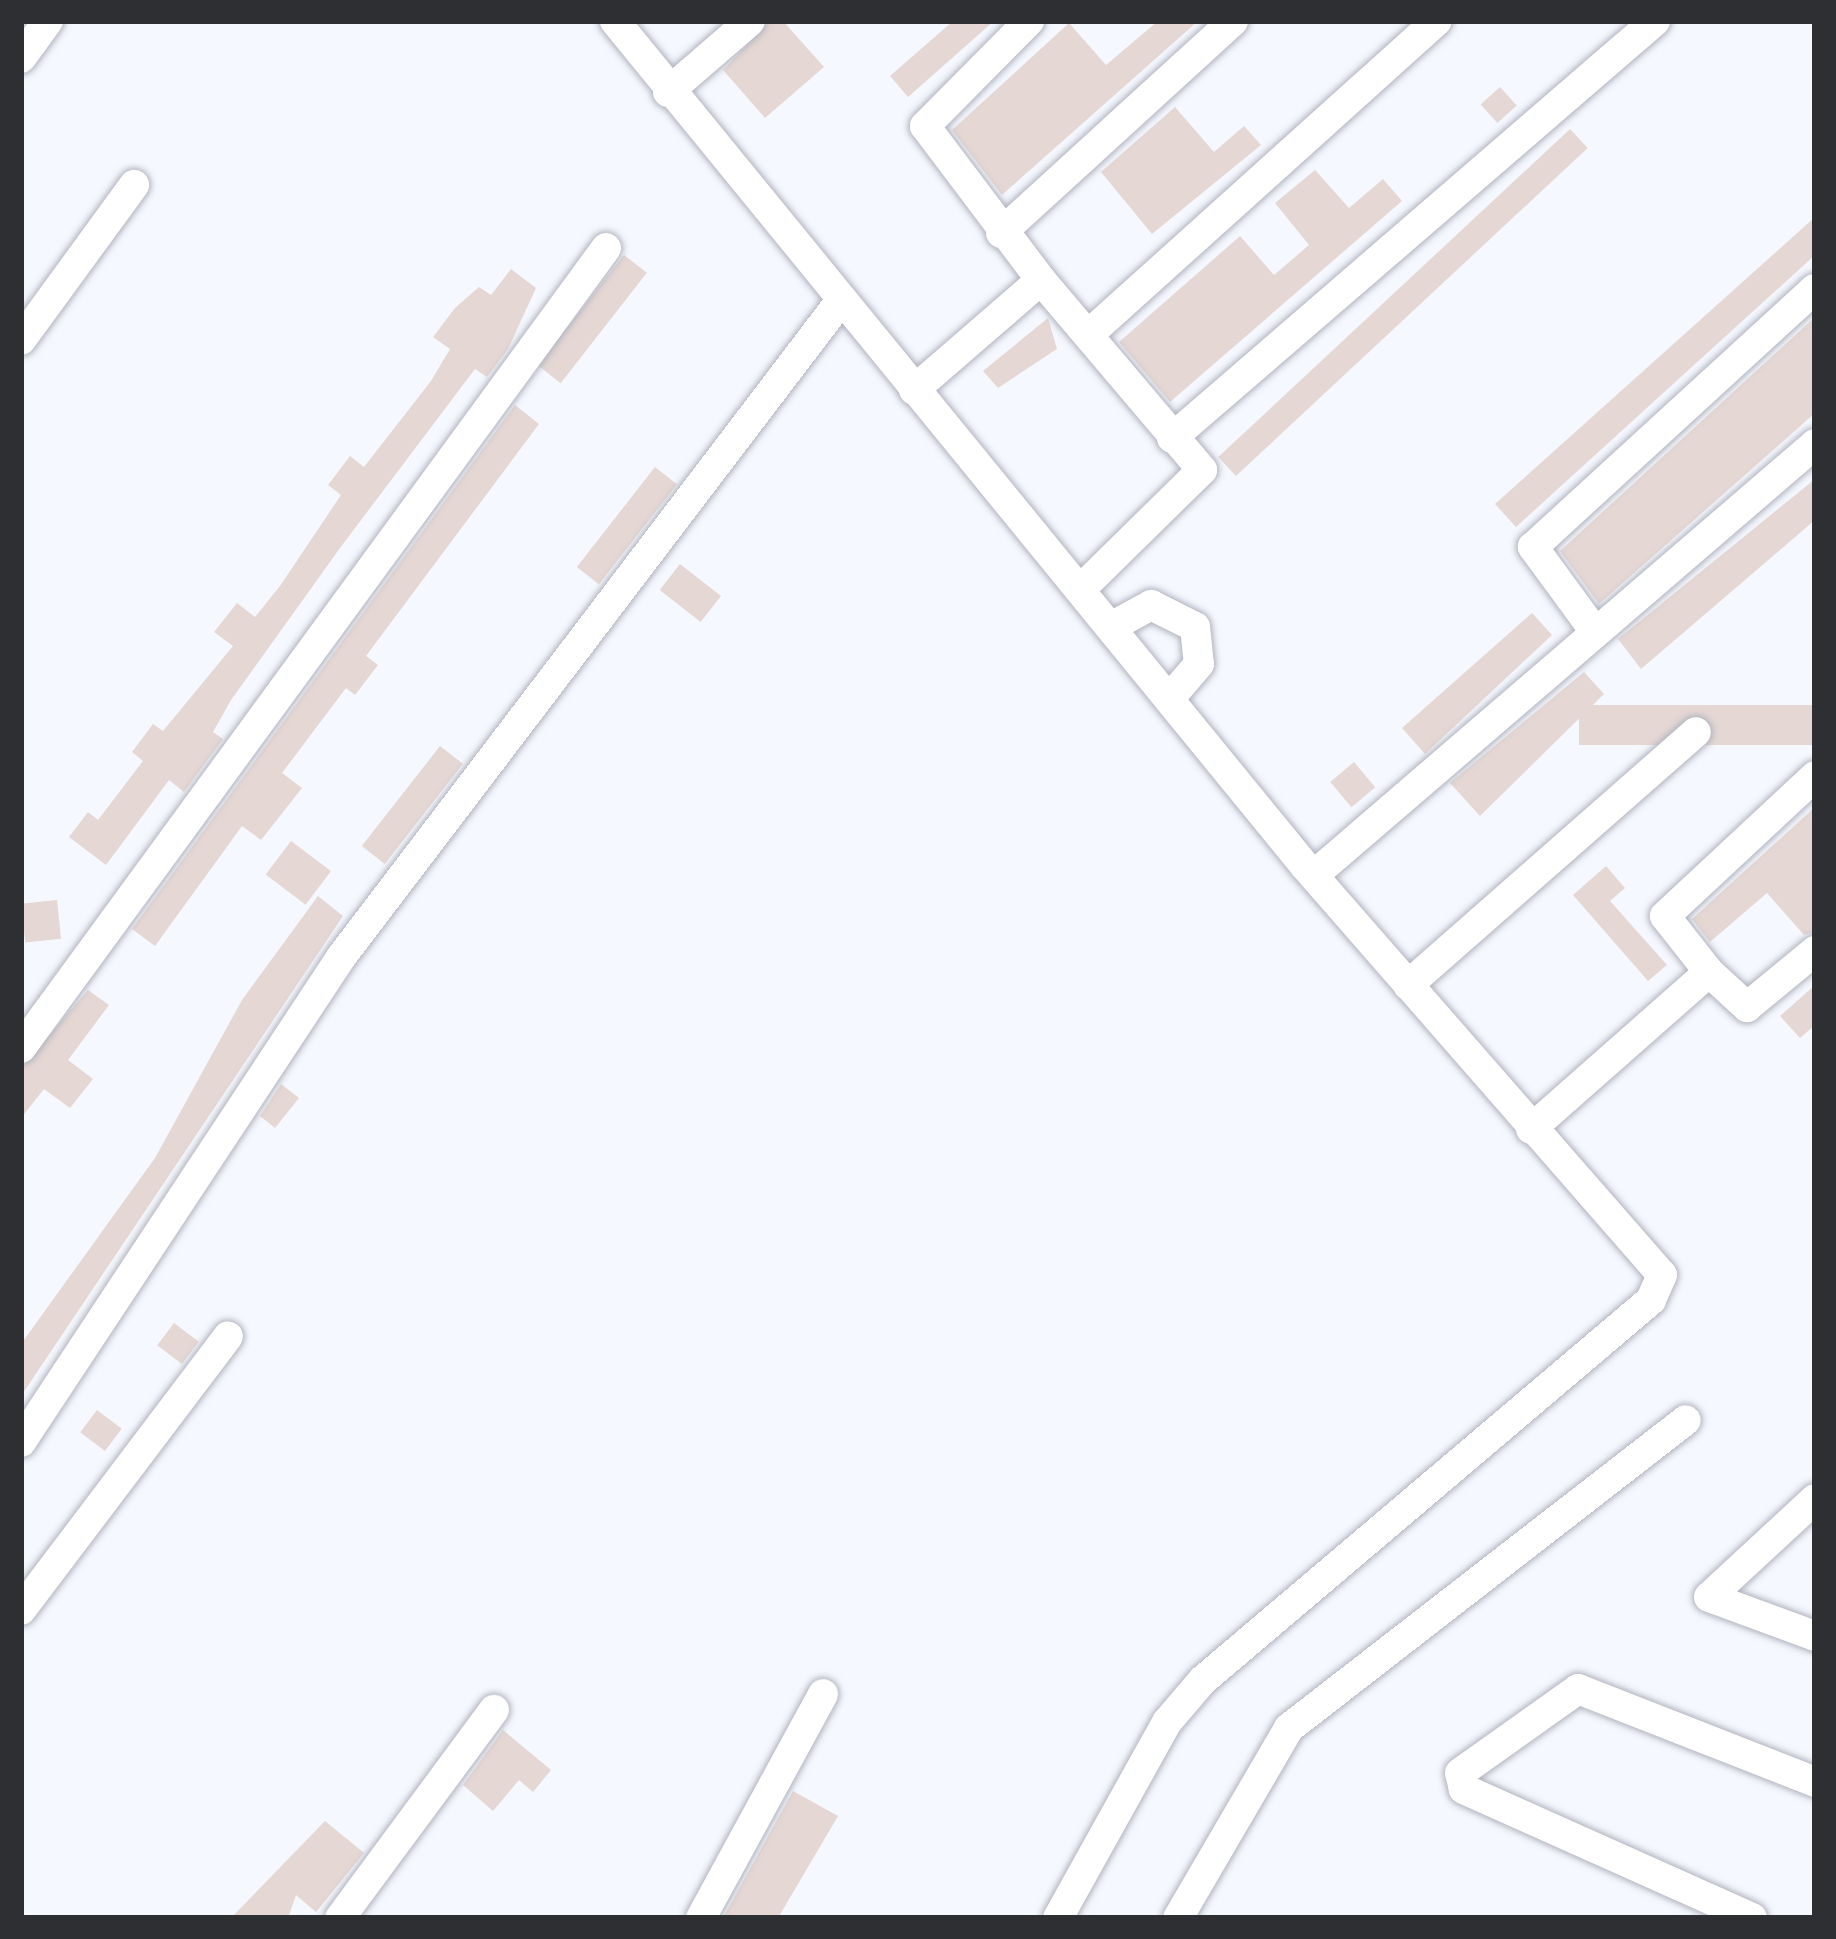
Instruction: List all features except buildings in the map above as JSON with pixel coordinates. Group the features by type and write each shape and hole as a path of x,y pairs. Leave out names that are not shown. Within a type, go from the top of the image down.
{"street":[{"path":"21,58 48,21"},
{"path":"615,21 839,303 1314,875 1531,1129 1653,1259 1661,1289 1204,1680 1167,1722 1058,1918"},
{"path":"668,92 751,21"},
{"path":"1029,21 925,126 1001,233 1202,478 1080,590"},
{"path":"1001,233 1233,21"},
{"path":"1088,335 1437,21"},
{"path":"1172,438 1655,21"},
{"path":"21,340 134,185"},
{"path":"21,1048 605,248"},
{"path":"914,389 1041,280"},
{"path":"1593,629 1533,557 1538,539 1815,290"},
{"path":"21,1442 342,956 839,303"},
{"path":"1314,875 1593,629 1815,444"},
{"path":"1111,627 1151,605 1196,626 1199,664 1169,700"},
{"path":"1408,985 1696,733"},
{"path":"1815,776 1665,916 1709,971 1747,1007 1815,951"},
{"path":"1531,1129 1709,971"},
{"path":"21,1610 228,1336"},
{"path":"1178,1918 1289,1728 1686,1420"},
{"path":"1815,1499 1709,1597 1815,1636"},
{"path":"1752,1918 1465,1789 1460,1774 1577,1689 1815,1782"},
{"path":"700,1918 823,1694"},
{"path":"340,1918 494,1710"}]}
